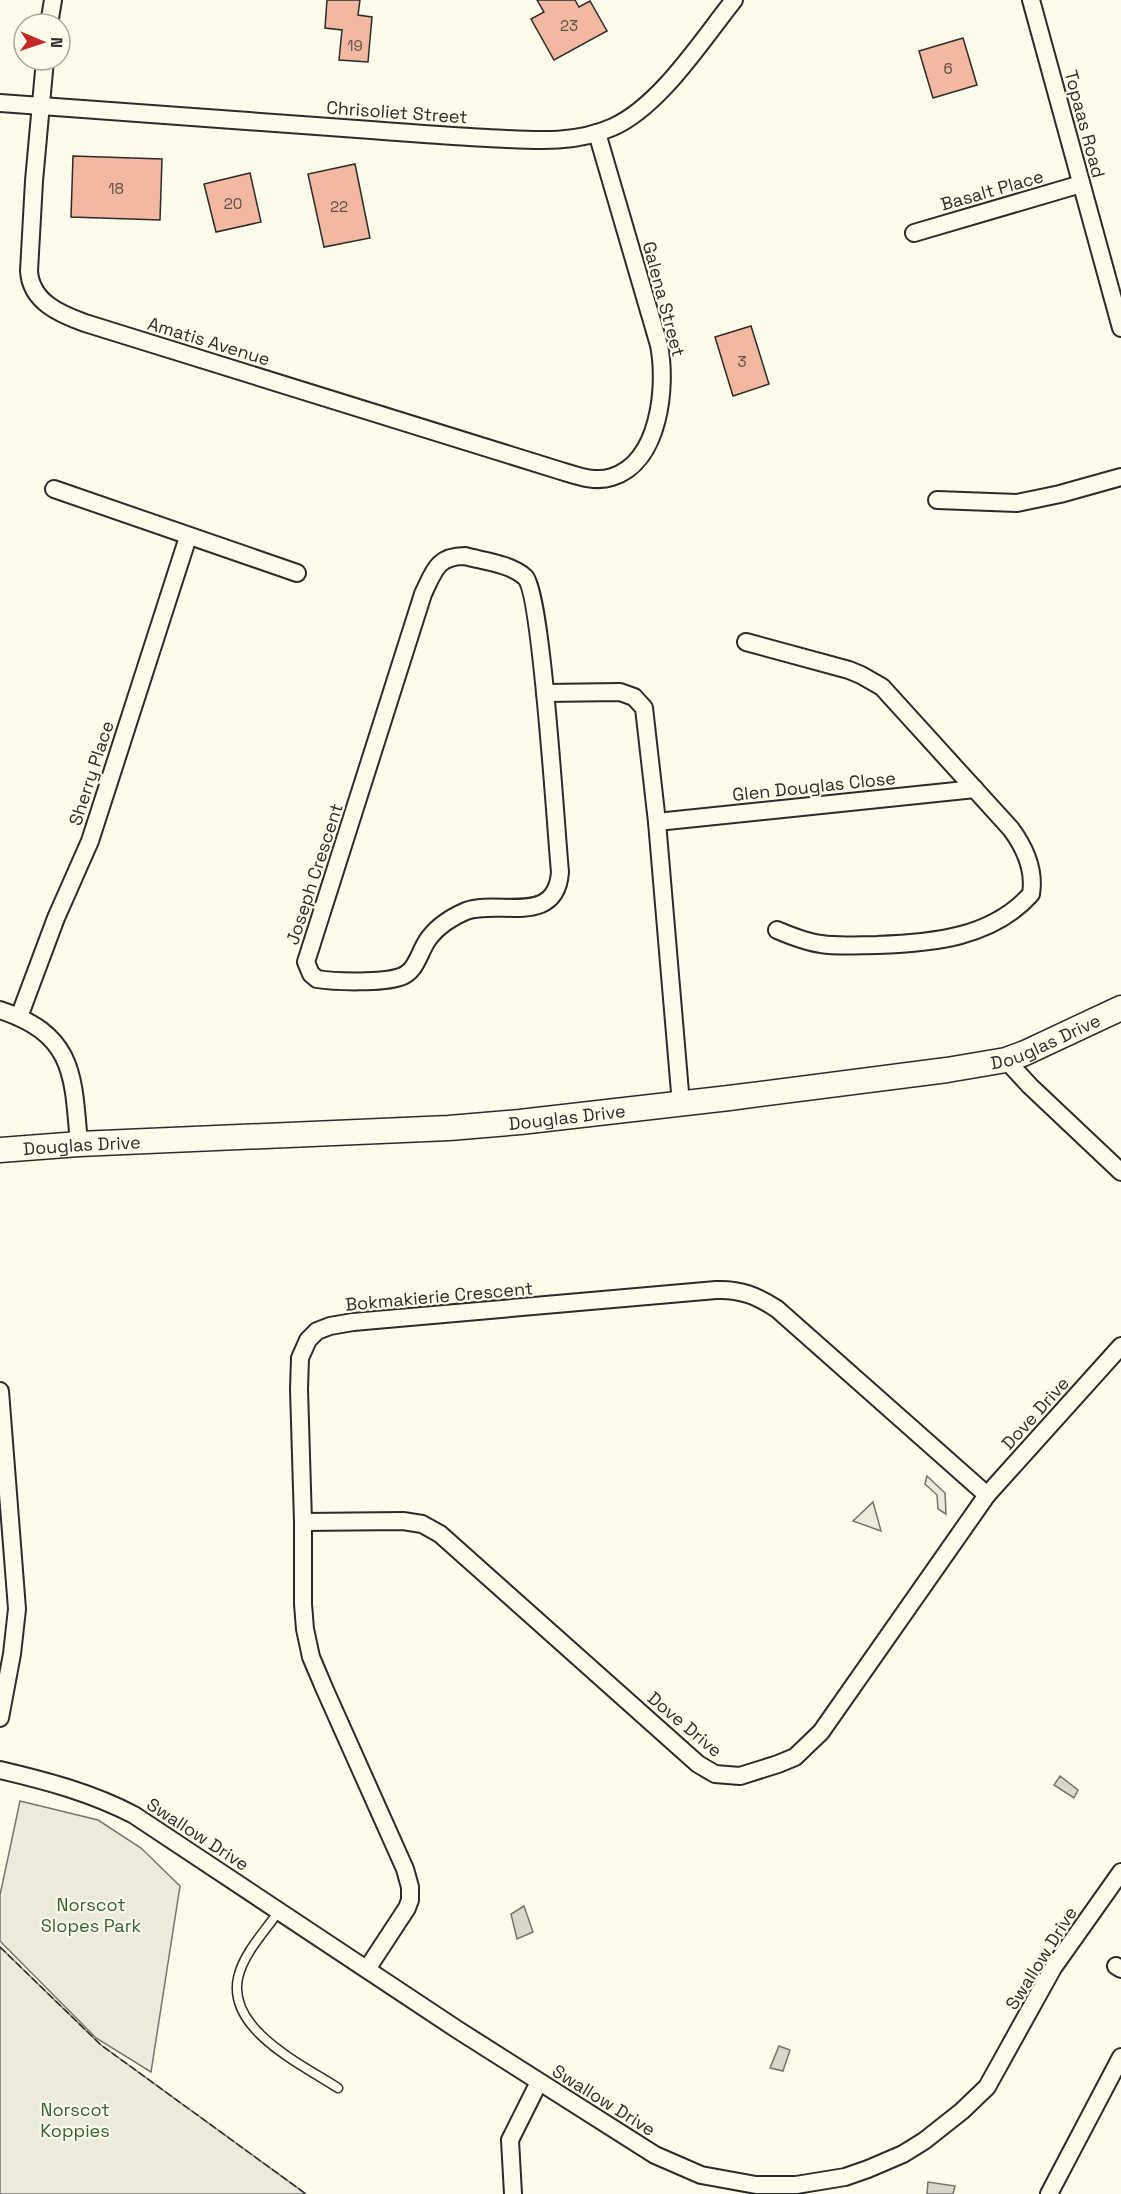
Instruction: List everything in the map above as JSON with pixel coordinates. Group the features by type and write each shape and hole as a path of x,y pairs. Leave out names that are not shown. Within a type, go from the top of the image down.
{"street":[{"name":"Chrisoliet Street","path":"0,103 527,140 571,139 597,133 623,122 649,102 664,87 734,0"},
{"name":"Topaas Road","path":"1030,0 1121,328"},
{"name":"Amatis Avenue","path":"44,72 34,181 29,271 34,290 49,307 58,313 85,323 558,470"},
{"name":"Galena Street","path":"558,470 582,477 602,479 612,478 631,468 640,458 651,437 660,403 662,375 658,345 597,133"},
{"name":"Basalt Place","path":"914,233 1081,184"},
{"path":"937,501 1017,503 1121,477"},
{"path":"54,489 297,573"},
{"name":"Sherry Place","path":"20,1017 56,918 90,841 188,537"},
{"name":"Joseph Crescent","path":"465,556 507,567 526,578 535,603 545,693 560,872 555,895 540,904 523,909 478,909 464,912 439,928 429,938 411,970 398,978 317,979 311,974 306,962 423,594 440,562 448,558 465,556"},
{"path":"746,642 831,664 861,675 882,687 1011,828 1022,843 1030,866 1031,894 1008,915 985,927 946,939 846,946 820,944 777,930"},
{"path":"545,693 628,693 644,708 657,822 681,1104"},
{"name":"Glen Douglas Close","path":"657,822 975,789"},
{"name":"Douglas Drive","path":"0,1150 79,1144 449,1128 681,1104 947,1070 1006,1060 1121,1008"},
{"path":"0,1010 20,1017 54,1041 69,1066 75,1097 79,1144"},
{"path":"1006,1060 1030,1086 1121,1172"},
{"name":"Bokmakierie Crescent","path":"367,1969 407,1908 411,1894 405,1869 311,1657 305,1629 299,1371 304,1345 317,1331 353,1322 716,1290 750,1293 777,1309 987,1495"},
{"name":"Dove Drive","path":"303,1522 403,1521 431,1528 441,1534 698,1764 715,1774 740,1776 795,1757 822,1732 987,1495 1121,1346"},
{"path":"0,1392 17,1609 12,1654 0,1718"},
{"name":"Swallow Drive","path":"0,1770 66,1787 116,1805 610,2128 673,2165 757,2189 845,2177 903,2154 942,2128 987,2087 1053,1968 1121,1872"},
{"path":"1048,2194 1121,2056"},
{"path":"513,2194 510,2140 539,2082"}],"lane":[{"path":"279,1911 245,1960 238,1979 238,1998 249,2023 265,2040 338,2088"}],"green space":[{"path":"927,1476 945,1493 946,1514 938,1509 937,1495 925,1484"},
{"path":"873,1502 881,1531 853,1521"},
{"name":"Norscot Slopes Park","path":"20,1801 98,1820 141,1848 180,1886 151,2072 96,2038 0,1941 0,1895"},
{"name":"Norscot Koppies","path":"0,1947 101,2045 306,2194 0,2194"}],"shaded area":[{"path":"1060,1776 1078,1790 1074,1798 1054,1785"},
{"path":"524,1906 533,1932 517,1939 511,1914"},
{"path":"779,2046 790,2050 783,2071 770,2068"},
{"path":"928,2182 955,2186 953,2194 927,2194"}],"building":[{"path":"327,0 360,0 358,15 372,17 368,62 339,60 342,30 325,28"},
{"path":"537,0 575,0 579,7 590,1 607,31 554,60 531,19 544,12"},
{"path":"963,38 977,85 933,98 919,51"},
{"path":"73,156 162,159 160,220 71,217"},
{"path":"355,164 370,238 324,247 308,174"},
{"path":"250,173 261,222 216,232 204,184"},
{"path":"751,326 769,384 733,396 715,337"}],"fence":[{"path":"0,1947 101,2045 306,2194"}]}
